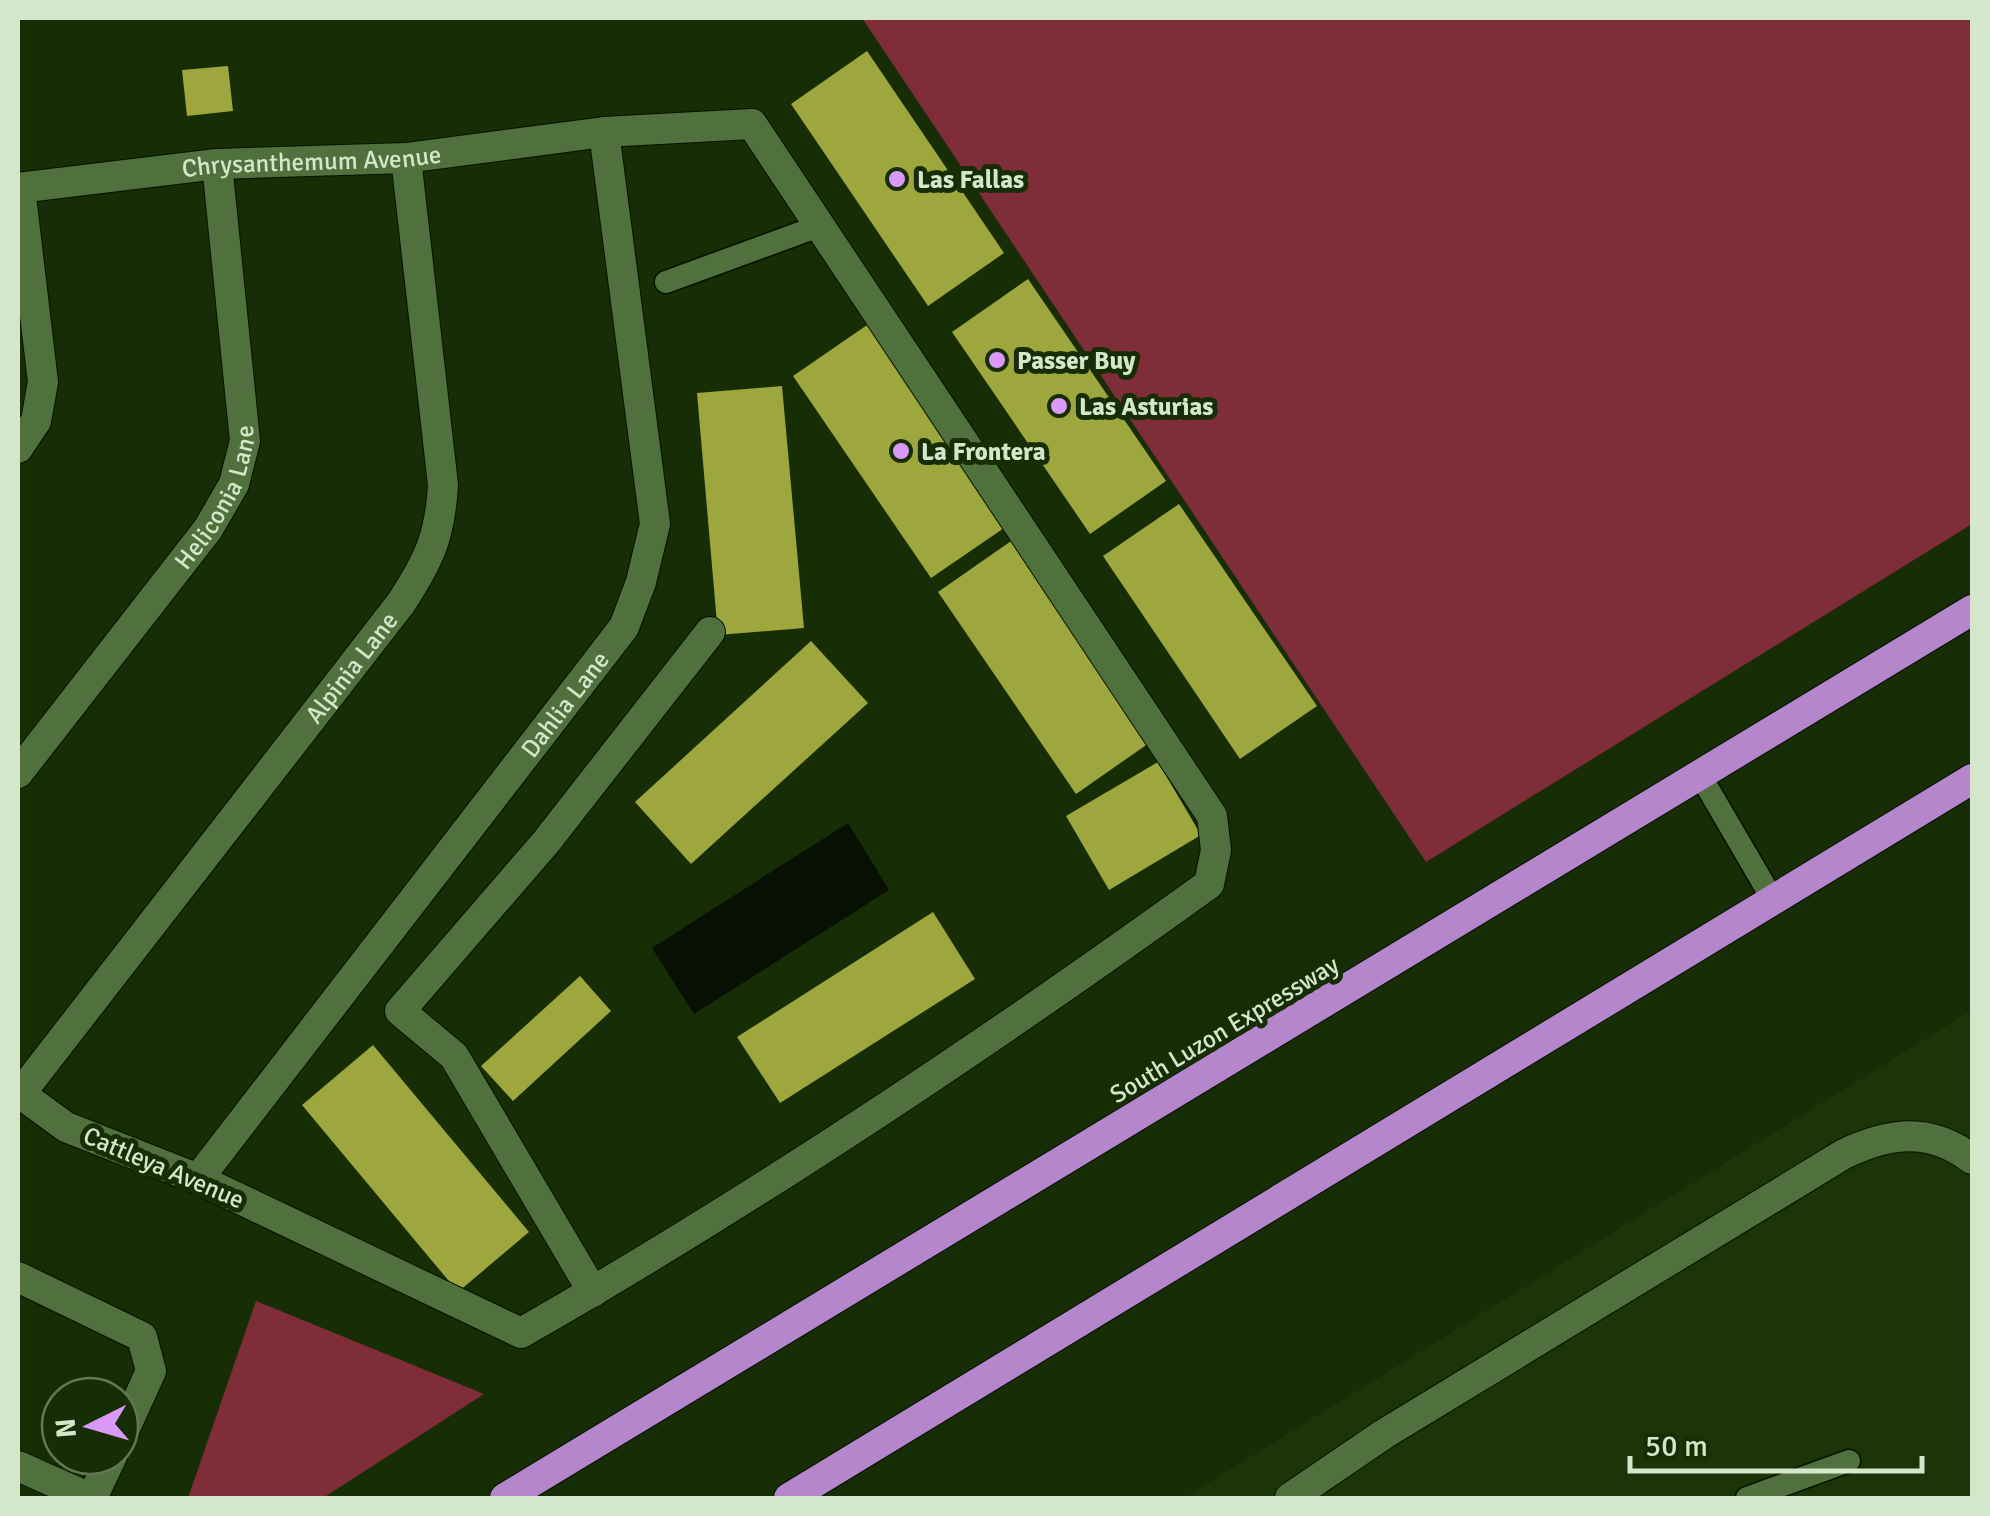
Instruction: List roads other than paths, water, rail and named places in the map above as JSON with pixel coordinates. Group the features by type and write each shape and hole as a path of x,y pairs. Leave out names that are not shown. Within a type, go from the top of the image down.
{"highway":[{"name":"South Luzon Expressway","path":"506,1498 1972,610"},
{"path":"789,1498 1972,778"}],"street":[{"name":"Chrysanthemum Avenue","path":"19,188 217,164 406,158 604,132 752,124 819,226"},
{"name":"Dahlia Lane","path":"198,1179 624,626 642,582 655,524 604,132"},
{"name":"Alpinia Lane","path":"19,1093 402,603 429,560 441,525 443,486 406,158"},
{"name":"Heliconia Lane","path":"18,773 208,529 234,484 244,441 217,164"},
{"path":"18,448 36,420 42,382 19,188"},
{"path":"710,632 546,842 400,1011 454,1056 594,1292 862,1124 1210,884 1216,850 1212,816 819,226"},
{"name":"Cattleya Avenue","path":"19,1093 66,1127 198,1179 522,1334 594,1292"},
{"path":"1290,1498 1434,1403 1844,1154 1875,1139 1923,1134 1952,1144 1972,1159"},
{"path":"18,1277 142,1337 151,1372 140,1396"},
{"path":"18,1466 91,1498"}],"lane":[{"path":"666,282 819,226"},
{"path":"1700,775 1773,900"},
{"path":"1747,1498 1849,1461"}],"place":[{"name":"Las Fallas","path":"897,179"},
{"name":"Passer Buy","path":"997,360"},
{"name":"Las Asturias","path":"1059,406"},
{"name":"La Frontera","path":"901,451"}]}
